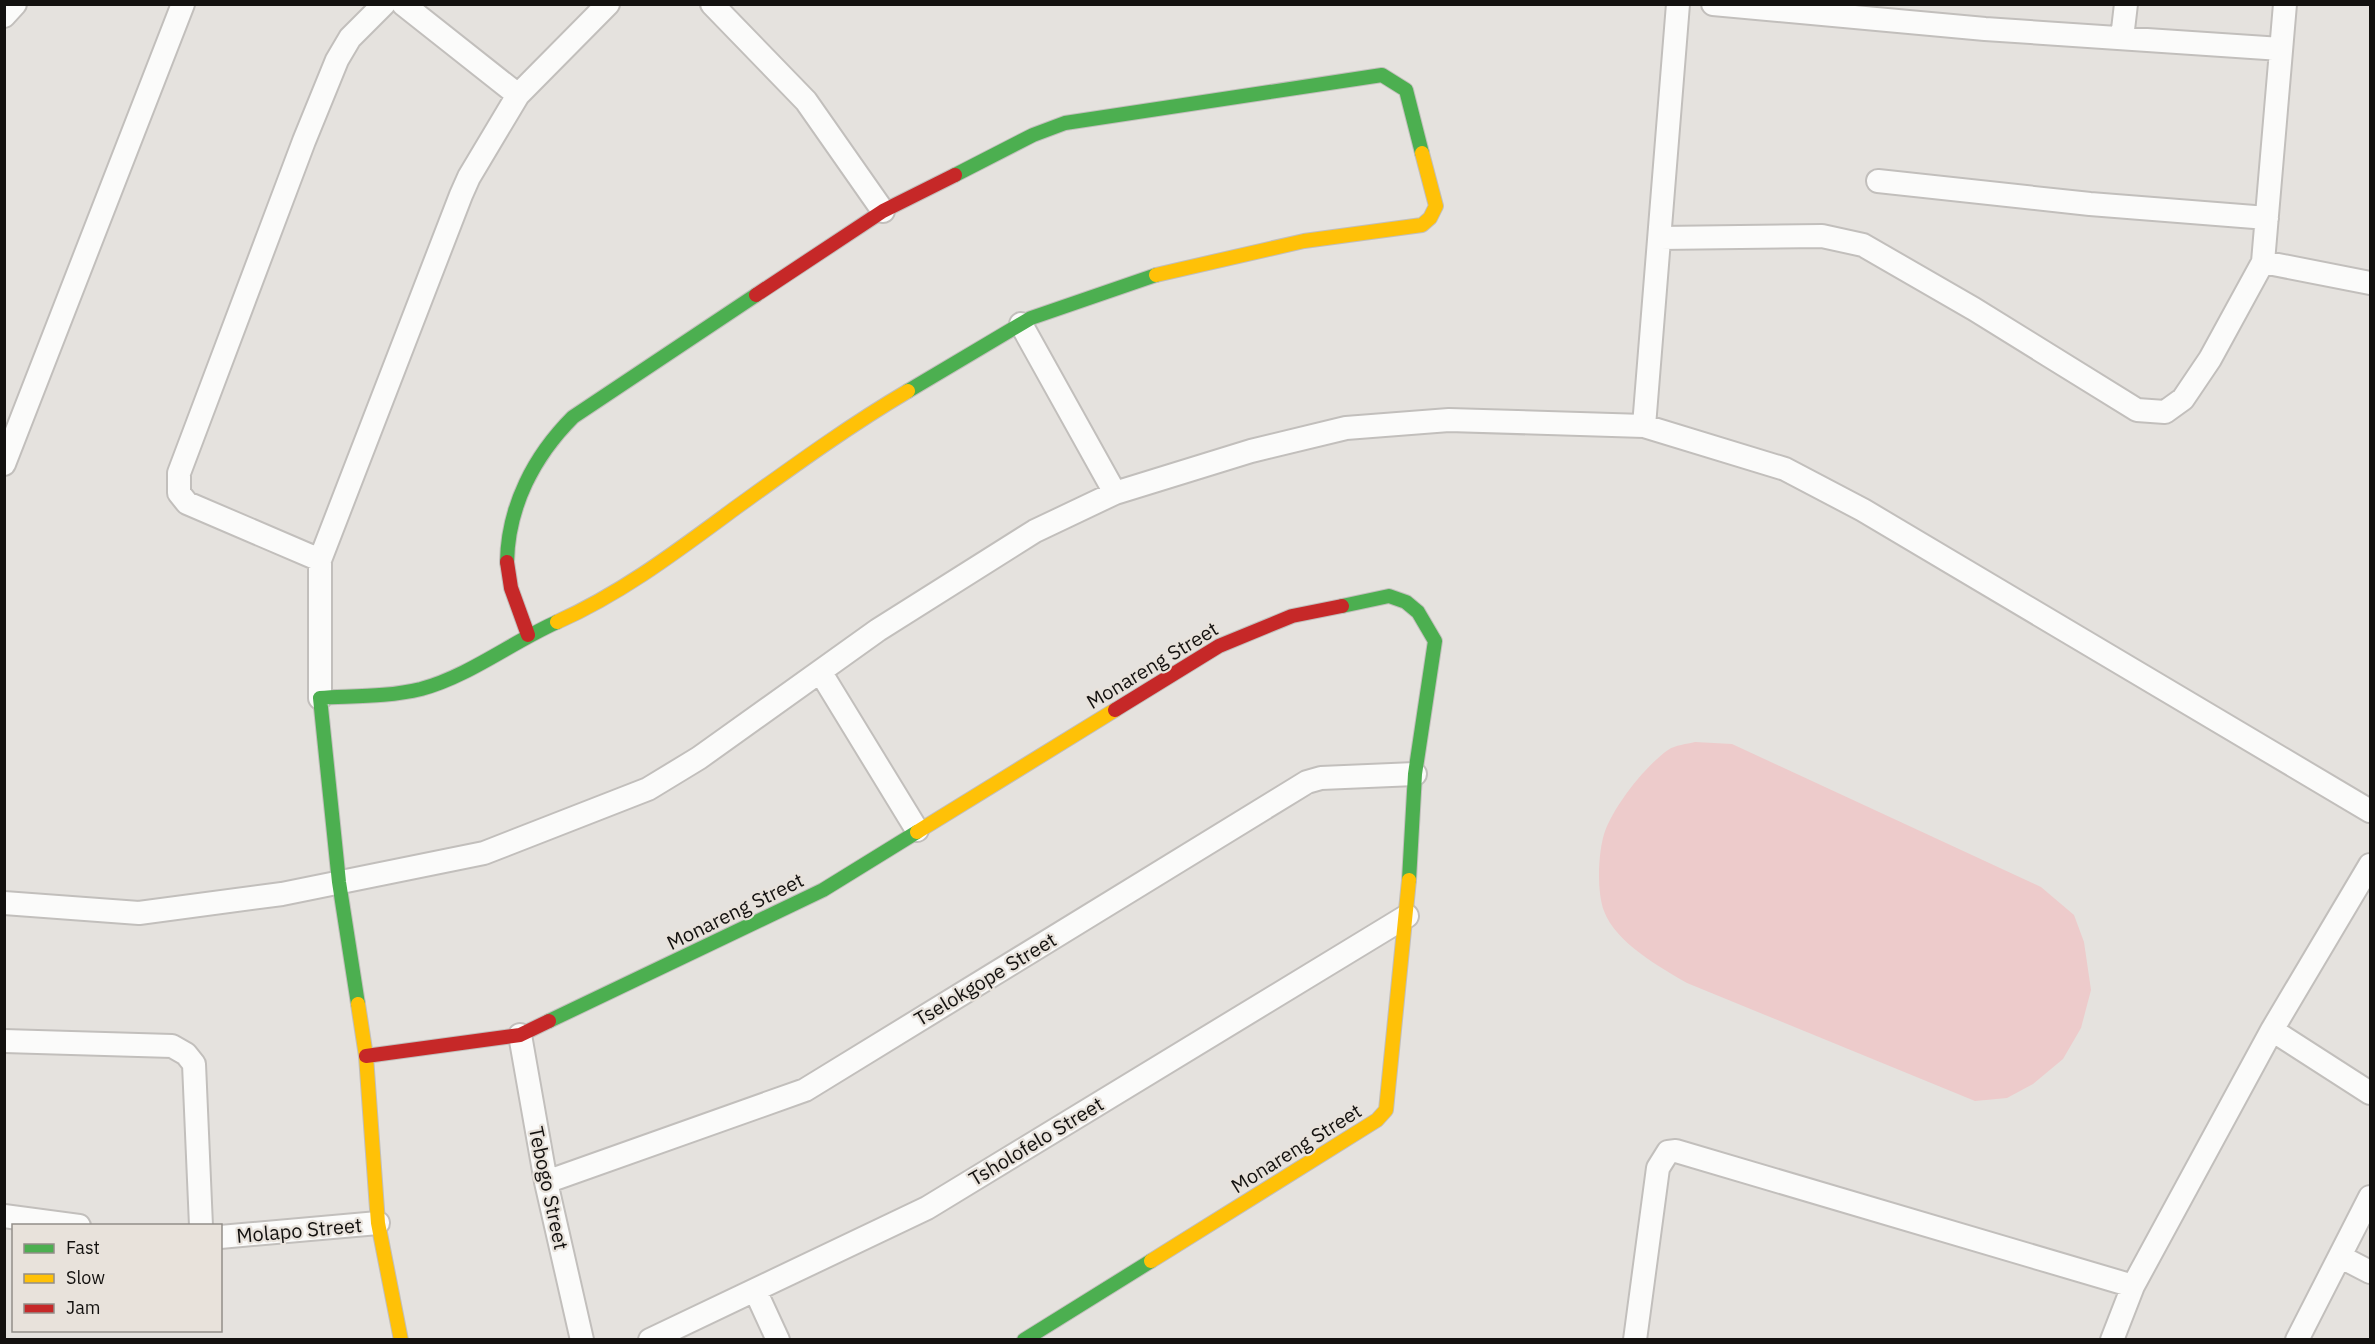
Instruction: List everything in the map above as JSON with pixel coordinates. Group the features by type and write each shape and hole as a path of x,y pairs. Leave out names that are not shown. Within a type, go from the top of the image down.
{"street":[{"path":"4,16 15,4"},
{"path":"4,464 183,4"},
{"path":"320,560 187,503 179,493 179,473 300,152 338,60 350,38 384,4"},
{"path":"403,4 518,95"},
{"path":"401,1340 378,1223 366,1056 339,882 321,698 320,560 465,186 518,95 608,4"},
{"path":"712,4 806,100 883,212"},
{"path":"1644,426 1678,4"},
{"path":"1713,4 2281,49"},
{"path":"2122,38 2126,4"},
{"path":"1660,238 1822,236 1863,245 1974,309 2138,410 2165,412 2183,399 2210,358 2263,262 2285,4"},
{"path":"321,698 400,693 423,688 455,675 528,635 588,608 644,575 863,418 1021,324 1130,282 1223,258 1304,241 1422,225 1430,218 1436,206 1406,90 1382,75 1065,123 1033,135 883,212 573,417 553,435 527,479 513,522 507,560 508,576 528,635"},
{"path":"1878,181 2090,204 2267,218"},
{"path":"2263,262 2370,283"},
{"path":"1021,324 1115,493"},
{"path":"4,903 139,913 282,894 484,853 648,789 699,758 878,630 1035,531 1115,493 1251,451 1346,428 1449,420 1644,426 1785,469 1824,489 2370,811"},
{"name":"Monareng Street","path":"366,1056 520,1035 823,890 1219,646 1292,616 1389,596 1406,602 1418,612 1435,641 1415,774 1407,916 1386,1110 1377,1120 1024,1340"},
{"path":"820,673 917,831"},
{"name":"Tselokgope Street","path":"546,1182 805,1089 1308,782 1321,778 1415,774"},
{"path":"2112,1340 2133,1286 2272,1030 2370,865"},
{"name":"Tsholofelo Street","path":"650,1340 927,1208 1407,916"},
{"path":"2272,1030 2370,1093"},
{"name":"Tebogo Street","path":"520,1035 546,1182 582,1340"},
{"path":"4,1041 172,1046 186,1054 194,1064 201,1224"},
{"path":"1635,1340 1658,1168 1668,1152 1676,1151 2133,1286"},
{"path":"2297,1340 2370,1197"},
{"path":"4,1216 64,1224"},
{"name":"Molapo Street","path":"222,1237 378,1223"},
{"path":"2341,1257 2370,1272"},
{"path":"755,1290 778,1340"}],"shaded area":[{"path":"1695,742 1732,744 2041,887 2074,915 2084,942 2091,990 2081,1028 2063,1059 2033,1084 2007,1098 1975,1101 1687,983 1628,944 1610,923 1602,903 1599,875 1603,838 1613,815 1639,777 1671,748"}],"traffic: fast":[{"path":"955,175 1033,135 1065,123 1382,75 1406,90 1422,153"},
{"path":"908,391 1031,318 1156,275"},
{"path":"507,562 512,521 518,502 535,465 559,432 573,417 756,295"},
{"path":"1342,606 1389,596 1406,602 1418,612 1435,641 1415,774 1409,880"},
{"path":"358,1004 339,882 320,698 383,695 421,689 456,676 557,622"},
{"path":"549,1021 823,890 917,832"},
{"path":"1024,1340 1151,1261"}],"traffic: slow":[{"path":"1156,275 1304,241 1422,225 1430,218 1436,206 1422,153"},
{"path":"557,622 627,585 820,448 908,391"},
{"path":"917,832 1115,710"},
{"path":"1151,1261 1377,1120 1386,1110 1409,880"},
{"path":"358,1004 366,1056 378,1223 401,1340"}],"traffic: jam":[{"path":"756,295 883,211 955,175"},
{"path":"507,562 511,588 528,635"},
{"path":"1115,710 1219,646 1292,616 1342,606"},
{"path":"366,1056 520,1035 549,1021"}]}
